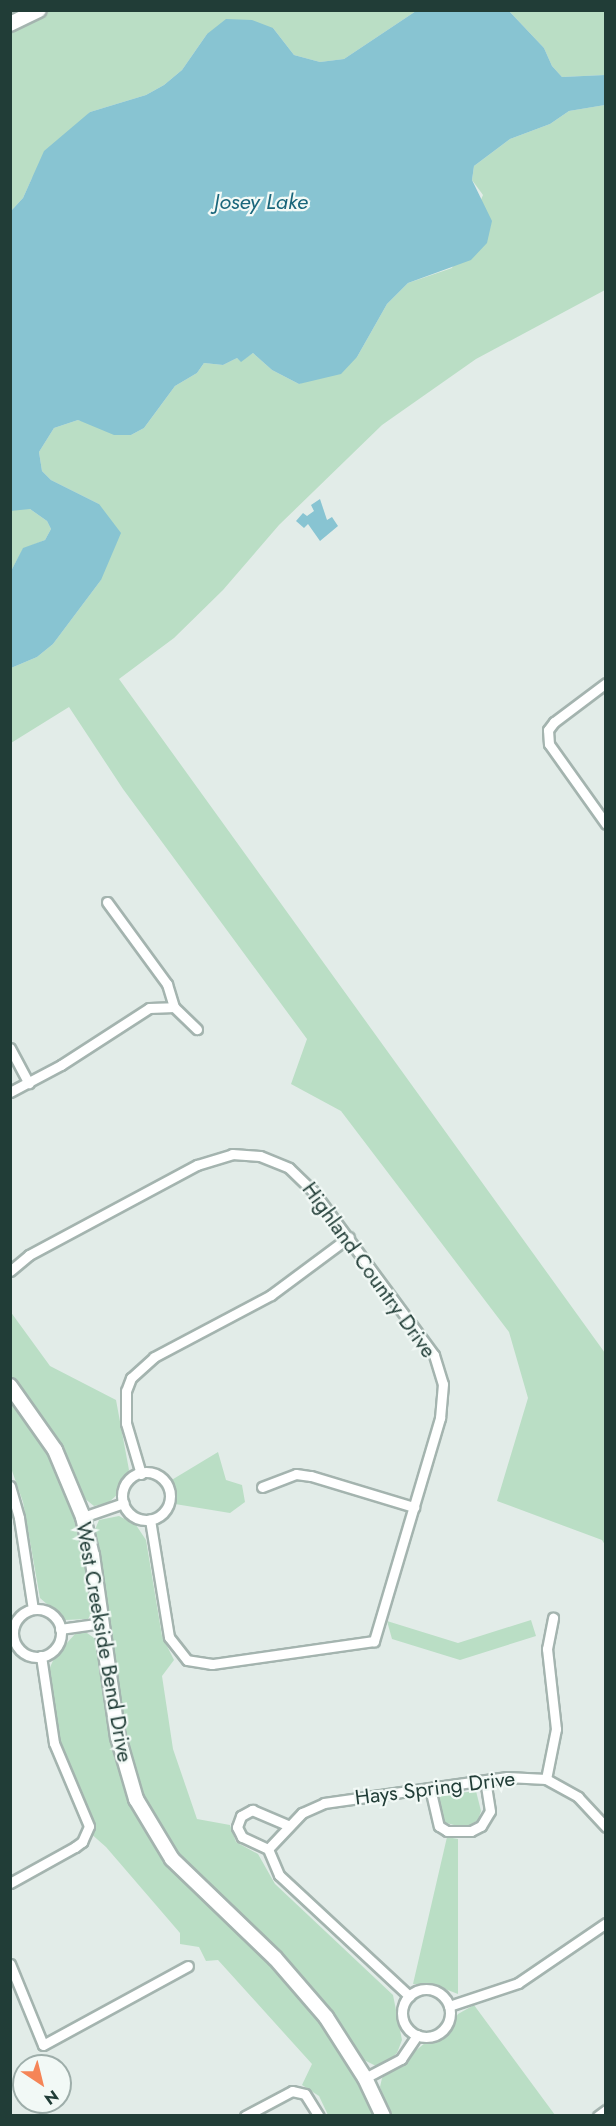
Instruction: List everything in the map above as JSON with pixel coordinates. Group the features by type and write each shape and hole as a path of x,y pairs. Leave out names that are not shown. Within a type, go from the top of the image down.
{"street":[{"path":"10,24 39,10"},
{"path":"606,683 548,730 549,744 606,824"},
{"path":"107,902 167,984 174,1006 197,1029"},
{"path":"10,1092 29,1083 149,1008 174,1006"},
{"path":"10,1048 29,1083"},
{"name":"Highland Country Drive","path":"10,1271 29,1255 187,1171 232,1154 260,1156 289,1168 313,1191 349,1238 440,1368 444,1400 440,1418 374,1641 212,1664 187,1660 169,1636 150,1520"},
{"path":"141,1474 126,1422 126,1391 131,1378 154,1357 278,1291 349,1238"},
{"name":"West Creekside Bend Drive","path":"10,1386 54,1450 83,1517 124,1767 152,1829 172,1859 300,1985 365,2078 383,2115"},
{"path":"141,1474 155,1474 169,1487 168,1507 150,1520 134,1517 124,1503 128,1482 141,1474"},
{"path":"262,1486 296,1474 311,1476 414,1507"},
{"path":"10,1486 20,1518 33,1609"},
{"path":"83,1517 124,1503"},
{"path":"33,1609 54,1616 60,1629 56,1647 40,1656 23,1652 13,1637 17,1619 33,1609"},
{"path":"546,1779 556,1730 548,1649 553,1618"},
{"path":"60,1629 102,1623"},
{"path":"10,1883 82,1842 89,1826 54,1743 40,1656"},
{"name":"Hays Spring Drive","path":"268,1849 288,1825 302,1813 324,1803 485,1780 546,1779 578,1797 606,1827"},
{"path":"430,1788 439,1826 447,1831 471,1831 481,1826 490,1811 485,1780"},
{"path":"288,1825 252,1810 241,1816 237,1827 242,1837 268,1849 279,1875 409,1996"},
{"path":"449,2006 518,1983 606,1923"},
{"path":"10,1964 43,2045 188,1966"},
{"path":"424,1989 434,1991 449,2006 448,2023 442,2031 433,2036 417,2035 403,2017 409,1996 424,1989"},
{"path":"365,2078 401,2059 417,2035"},
{"path":"245,2115 292,2091 305,2094 319,2115"}],"green space":[{"path":"48,10 416,11 344,59 320,62 294,55 273,28 207,34 182,70 164,85 146,95 90,112 32,178 23,198 11,211 10,28"},
{"path":"509,11 605,11 605,75 562,77 552,66 544,48"},
{"path":"605,105 605,290 476,359 382,425 279,525 223,590 174,638 119,679 605,1353 605,1545 602,1540 497,1501 528,1398 509,1332 341,1111 291,1084 307,1039 123,789 69,707 11,743 11,668 37,657 53,644 101,580 99,504 51,480 42,471 39,452 54,428 78,420 131,435 144,428 175,386 197,373 204,363 223,365 237,358 241,361 253,353 272,370 299,384 357,357 387,304 408,283 452,268 483,195 472,180 474,166 510,139 550,124 569,111"},
{"path":"15,508 30,509 47,521 51,529 45,540 23,549 11,571 11,511"},
{"path":"10,1311 50,1366 116,1400 129,1470 119,1493 108,1503 94,1506 84,1498 60,1443 11,1376"},
{"path":"10,1396 45,1448 68,1495 84,1545 94,1609 88,1619 65,1620 40,1598 23,1502 11,1468"},
{"path":"218,1452 226,1480 242,1485 245,1502 230,1513 175,1504 170,1481"},
{"path":"119,1516 136,1525 146,1540 162,1636 174,1660 162,1676 173,1749 197,1819 230,1825 236,1842 258,1854 275,1884 393,1995 402,2040 397,2053 387,2062 376,2066 362,2059 315,1992 202,1881 173,1849 150,1811 127,1747 94,1532 99,1520"},
{"path":"531,1620 536,1636 460,1660 392,1639 387,1621 458,1643"},
{"path":"76,1633 87,1633 97,1640 115,1756 122,1783 146,1833 178,1877 265,1959 314,2012 337,2045 375,2115 328,2115 319,2096 302,2085 312,2064 218,1960 206,1961 199,1947 180,1944 180,1933 106,1847 89,1832 90,1813 59,1740 48,1672 55,1656"},
{"path":"476,1791 481,1811 478,1820 465,1828 443,1822 437,1801 442,1795"},
{"path":"447,1837 458,1839 458,1994 432,1984 413,1984"},
{"path":"474,2005 555,2115 391,2115 380,2087 382,2078 425,2043 443,2037 458,2014"}],"water":[{"name":"Josey Lake","path":"416,11 509,11 544,48 552,66 562,77 605,75 605,105 569,111 550,124 510,139 474,166 472,180 492,221 487,243 471,260 408,283 387,304 357,357 341,374 299,384 272,370 253,353 241,362 237,358 223,365 204,363 197,373 175,386 144,428 131,435 114,435 78,420 54,428 39,452 42,471 51,480 99,504 121,533 101,580 53,644 37,657 11,668 11,571 23,548 45,540 51,529 47,521 30,509 10,511 11,211 23,198 44,151 90,112 146,95 164,85 182,70 207,34 226,19 252,20 273,28 294,55 320,62 344,59"},
{"path":"320,499 327,520 332,517 338,526 320,541 308,524 304,528 296,521 303,513 307,516 314,511 311,505"}]}
